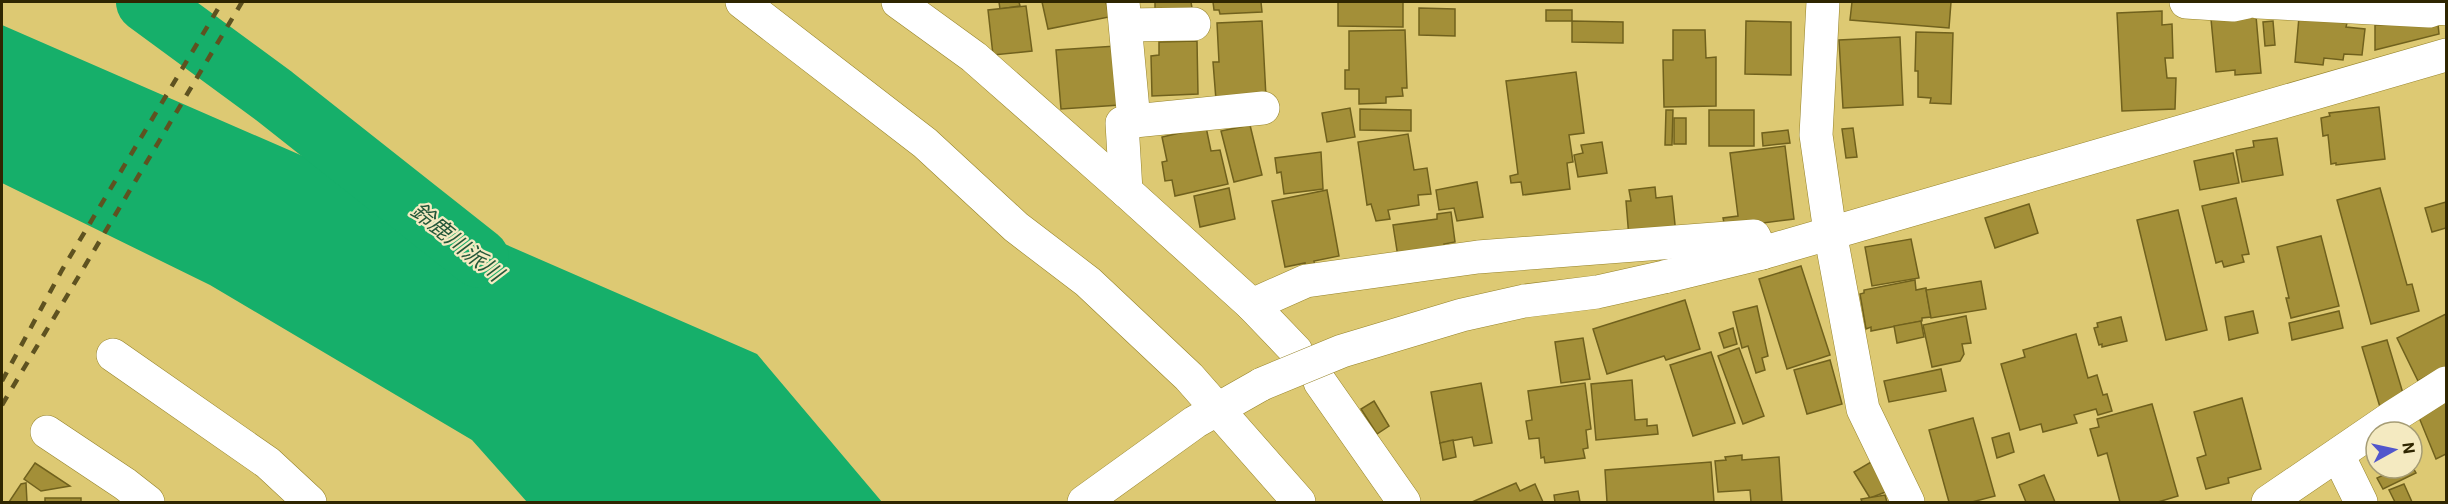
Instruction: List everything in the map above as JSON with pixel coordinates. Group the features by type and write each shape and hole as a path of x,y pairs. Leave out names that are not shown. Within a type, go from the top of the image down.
{"street":[{"path":"742,2 925,143 1016,228 1088,282 1189,377 1206,416 1299,502"},
{"path":"898,2 975,57 1252,305 1296,351"},
{"path":"1823,2 1816,135 1830,232 1863,408 1908,502"},
{"path":"2187,2 2233,5 2247,2"},
{"path":"2258,2 2429,11 2438,8 2446,9"},
{"path":"1134,121 1124,13 1194,24"},
{"path":"1084,502 1206,416 1262,384 1342,351 1462,315 1524,301 1597,291 1762,253 2446,56"},
{"path":"1126,191 1122,123 1263,108"},
{"path":"1252,305 1306,281 1478,257 1754,236 1762,253"},
{"path":"113,355 268,463 310,502"},
{"path":"1320,382 1404,502"},
{"path":"2268,502 2446,383"},
{"path":"47,432 148,502"},
{"path":"2338,455 2361,502"}],"water":[{"path":"2,25 757,354 882,502 527,502 472,440 210,285 2,183"}],"building":[{"path":"999,2 1019,2 1020,6 1000,9"},
{"path":"1042,2 1106,2 1109,17 1048,29"},
{"path":"1155,2 1191,2 1192,8 1155,10"},
{"path":"1213,2 1261,2 1262,12 1220,14 1219,10 1214,10"},
{"path":"1338,2 1403,2 1403,27 1338,26"},
{"path":"1852,2 1951,2 1949,28 1850,20"},
{"path":"1026,6 1032,51 993,55 988,10"},
{"path":"1419,8 1455,9 1455,36 1419,35"},
{"path":"1546,10 1572,10 1572,21 1546,21"},
{"path":"2162,11 2162,25 2172,24 2173,58 2165,58 2167,78 2176,78 2175,109 2122,111 2117,13"},
{"path":"2256,16 2261,73 2235,75 2235,70 2216,72 2211,19"},
{"path":"2299,17 2347,23 2346,27 2365,29 2362,55 2344,54 2343,60 2324,58 2323,65 2295,62"},
{"path":"1262,21 1266,97 1216,100 1213,62 1219,62 1217,23"},
{"path":"1572,21 1623,22 1623,43 1572,42"},
{"path":"1746,21 1791,22 1791,75 1745,74"},
{"path":"2273,21 2275,45 2265,46 2263,22"},
{"path":"2438,24 2439,34 2375,50 2375,25"},
{"path":"1405,30 1407,88 1402,88 1403,96 1386,97 1386,103 1359,104 1359,89 1345,89 1345,70 1349,70 1349,31"},
{"path":"1673,30 1705,30 1706,58 1716,57 1716,106 1664,107 1663,60 1673,60"},
{"path":"1916,32 1953,33 1951,104 1930,103 1931,98 1918,97 1918,71 1915,71"},
{"path":"1900,37 1903,105 1843,108 1839,40"},
{"path":"1197,41 1198,94 1152,96 1151,56 1159,55 1159,42"},
{"path":"1116,46 1120,105 1061,109 1056,50"},
{"path":"1576,72 1584,133 1569,135 1573,162 1567,163 1570,189 1523,195 1521,182 1511,183 1510,176 1518,174 1506,81"},
{"path":"2379,107 2385,159 2331,164 2328,135 2323,136 2321,118 2330,116 2329,113"},
{"path":"1350,108 1355,137 1327,142 1322,113"},
{"path":"1360,109 1411,110 1411,131 1360,130"},
{"path":"1666,110 1673,110 1672,145 1665,145"},
{"path":"1709,110 1754,110 1754,146 1709,146"},
{"path":"1674,118 1686,118 1686,144 1674,144"},
{"path":"1250,125 1262,175 1234,182 1221,131"},
{"path":"1206,127 1211,151 1220,150 1228,184 1175,196 1172,180 1165,181 1162,162 1167,161 1162,137"},
{"path":"1853,128 1857,157 1846,158 1842,129"},
{"path":"1788,130 1790,143 1763,146 1762,133"},
{"path":"1408,134 1414,170 1427,168 1431,194 1418,195 1419,205 1388,210 1390,219 1376,221 1371,204 1367,205 1358,142"},
{"path":"2277,138 2283,175 2242,182 2236,150 2254,147 2253,141"},
{"path":"1602,142 1607,173 1578,177 1574,155 1583,153 1581,145"},
{"path":"1785,146 1794,219 1725,228 1723,218 1738,216 1730,153"},
{"path":"1321,152 1323,189 1284,194 1281,172 1277,173 1275,158"},
{"path":"2233,153 2239,183 2200,190 2194,161"},
{"path":"1477,182 1483,217 1457,221 1454,208 1439,210 1436,190"},
{"path":"1655,187 1656,198 1672,196 1676,234 1629,238 1626,201 1631,201 1629,190"},
{"path":"1229,188 1235,219 1200,227 1194,196"},
{"path":"2380,188 2407,285 2412,284 2419,311 2371,324 2337,200"},
{"path":"1327,190 1339,256 1314,261 1315,266 1306,268 1305,263 1285,267 1272,201"},
{"path":"2236,198 2249,254 2242,255 2244,262 2224,267 2222,261 2216,263 2202,206"},
{"path":"2446,202 2446,228 2432,232 2425,208"},
{"path":"2029,204 2038,233 1995,248 1985,218"},
{"path":"2178,210 2207,330 2166,340 2137,220"},
{"path":"1451,212 1455,242 1444,244 1445,251 1398,257 1393,225 1437,219 1437,214"},
{"path":"2321,236 2339,306 2291,318 2286,298 2289,298 2277,247"},
{"path":"1911,239 1919,278 1872,286 1865,247"},
{"path":"1801,266 1830,355 1787,369 1759,279"},
{"path":"1915,280 1916,290 1926,288 1931,317 1922,318 1922,321 1871,331 1871,327 1866,329 1860,294 1864,293 1864,290"},
{"path":"1981,281 1986,309 1931,318 1926,290"},
{"path":"1685,300 1700,349 1666,360 1664,356 1607,374 1593,329"},
{"path":"1757,306 1768,356 1762,358 1765,370 1756,373 1748,346 1742,348 1733,312"},
{"path":"2253,311 2258,333 2229,340 2225,317"},
{"path":"2339,311 2343,328 2292,340 2289,323"},
{"path":"2446,314 2446,370 2435,372 2418,381 2397,338"},
{"path":"1966,316 1971,343 1962,344 1964,354 1960,361 1932,367 1923,325"},
{"path":"2121,317 2127,341 2102,347 2102,344 2099,345 2094,328 2098,327 2097,323"},
{"path":"1921,321 1924,337 1897,343 1894,326"},
{"path":"1733,328 1737,344 1724,348 1719,333"},
{"path":"2076,334 2088,378 2097,375 2103,395 2107,394 2112,411 2098,415 2096,409 2074,415 2077,423 2043,432 2041,424 2020,430 2001,364 2025,357 2023,350"},
{"path":"1583,338 1590,379 1561,383 1555,342"},
{"path":"2387,340 2405,400 2380,407 2362,347"},
{"path":"1739,348 1764,416 1743,424 1718,356"},
{"path":"1711,352 1735,423 1693,436 1670,365"},
{"path":"1830,360 1842,404 1807,414 1794,370"},
{"path":"1941,369 1946,391 1889,402 1884,381"},
{"path":"1632,380 1635,420 1647,419 1647,426 1657,425 1658,434 1596,440 1591,384"},
{"path":"1481,383 1492,443 1474,446 1472,437 1440,443 1431,392"},
{"path":"1585,383 1591,429 1586,430 1588,448 1583,449 1585,458 1545,463 1544,457 1541,458 1539,438 1529,439 1526,421 1532,420 1528,391"},
{"path":"2242,398 2261,469 2228,478 2229,483 2206,489 2197,458 2206,455 2194,412"},
{"path":"1374,401 1389,426 1377,434 1361,409"},
{"path":"2446,402 2446,454 2436,459 2424,430 2424,420 2420,420 2418,415"},
{"path":"2152,404 2178,496 2158,502 2120,502 2107,453 2098,456 2090,429 2099,427 2097,419"},
{"path":"1973,418 1995,496 1972,502 1949,502 1929,430"},
{"path":"2009,433 2014,452 1997,458 1992,438"},
{"path":"1453,440 1456,457 1443,460 1440,443"},
{"path":"1742,455 1742,460 1779,457 1782,502 1751,502 1750,490 1718,492 1715,461"},
{"path":"1711,462 1714,502 1607,502 1605,470"},
{"path":"1871,462 1888,491 1870,498 1854,472"},
{"path":"35,463 70,486 41,491 24,479"},
{"path":"2044,475 2055,502 2026,502 2019,485"},
{"path":"2378,480 2402,480 2383,489"},
{"path":"26,483 27,502 9,502 21,484"},
{"path":"1516,483 1520,491 1535,484 1543,502 1472,502"},
{"path":"2404,484 2412,502 2395,502 2389,490"},
{"path":"1578,491 1580,502 1555,502 1554,495"},
{"path":"1885,495 1887,502 1862,502 1861,499"},
{"path":"45,498 81,498 81,502 45,502"}],"waterway":[{"name":"鈴鹿川派川","path":"146,2 274,96 479,258"}],"railway":[{"path":"2,381 62,270 222,2"},
{"path":"2,405 242,2"}]}
